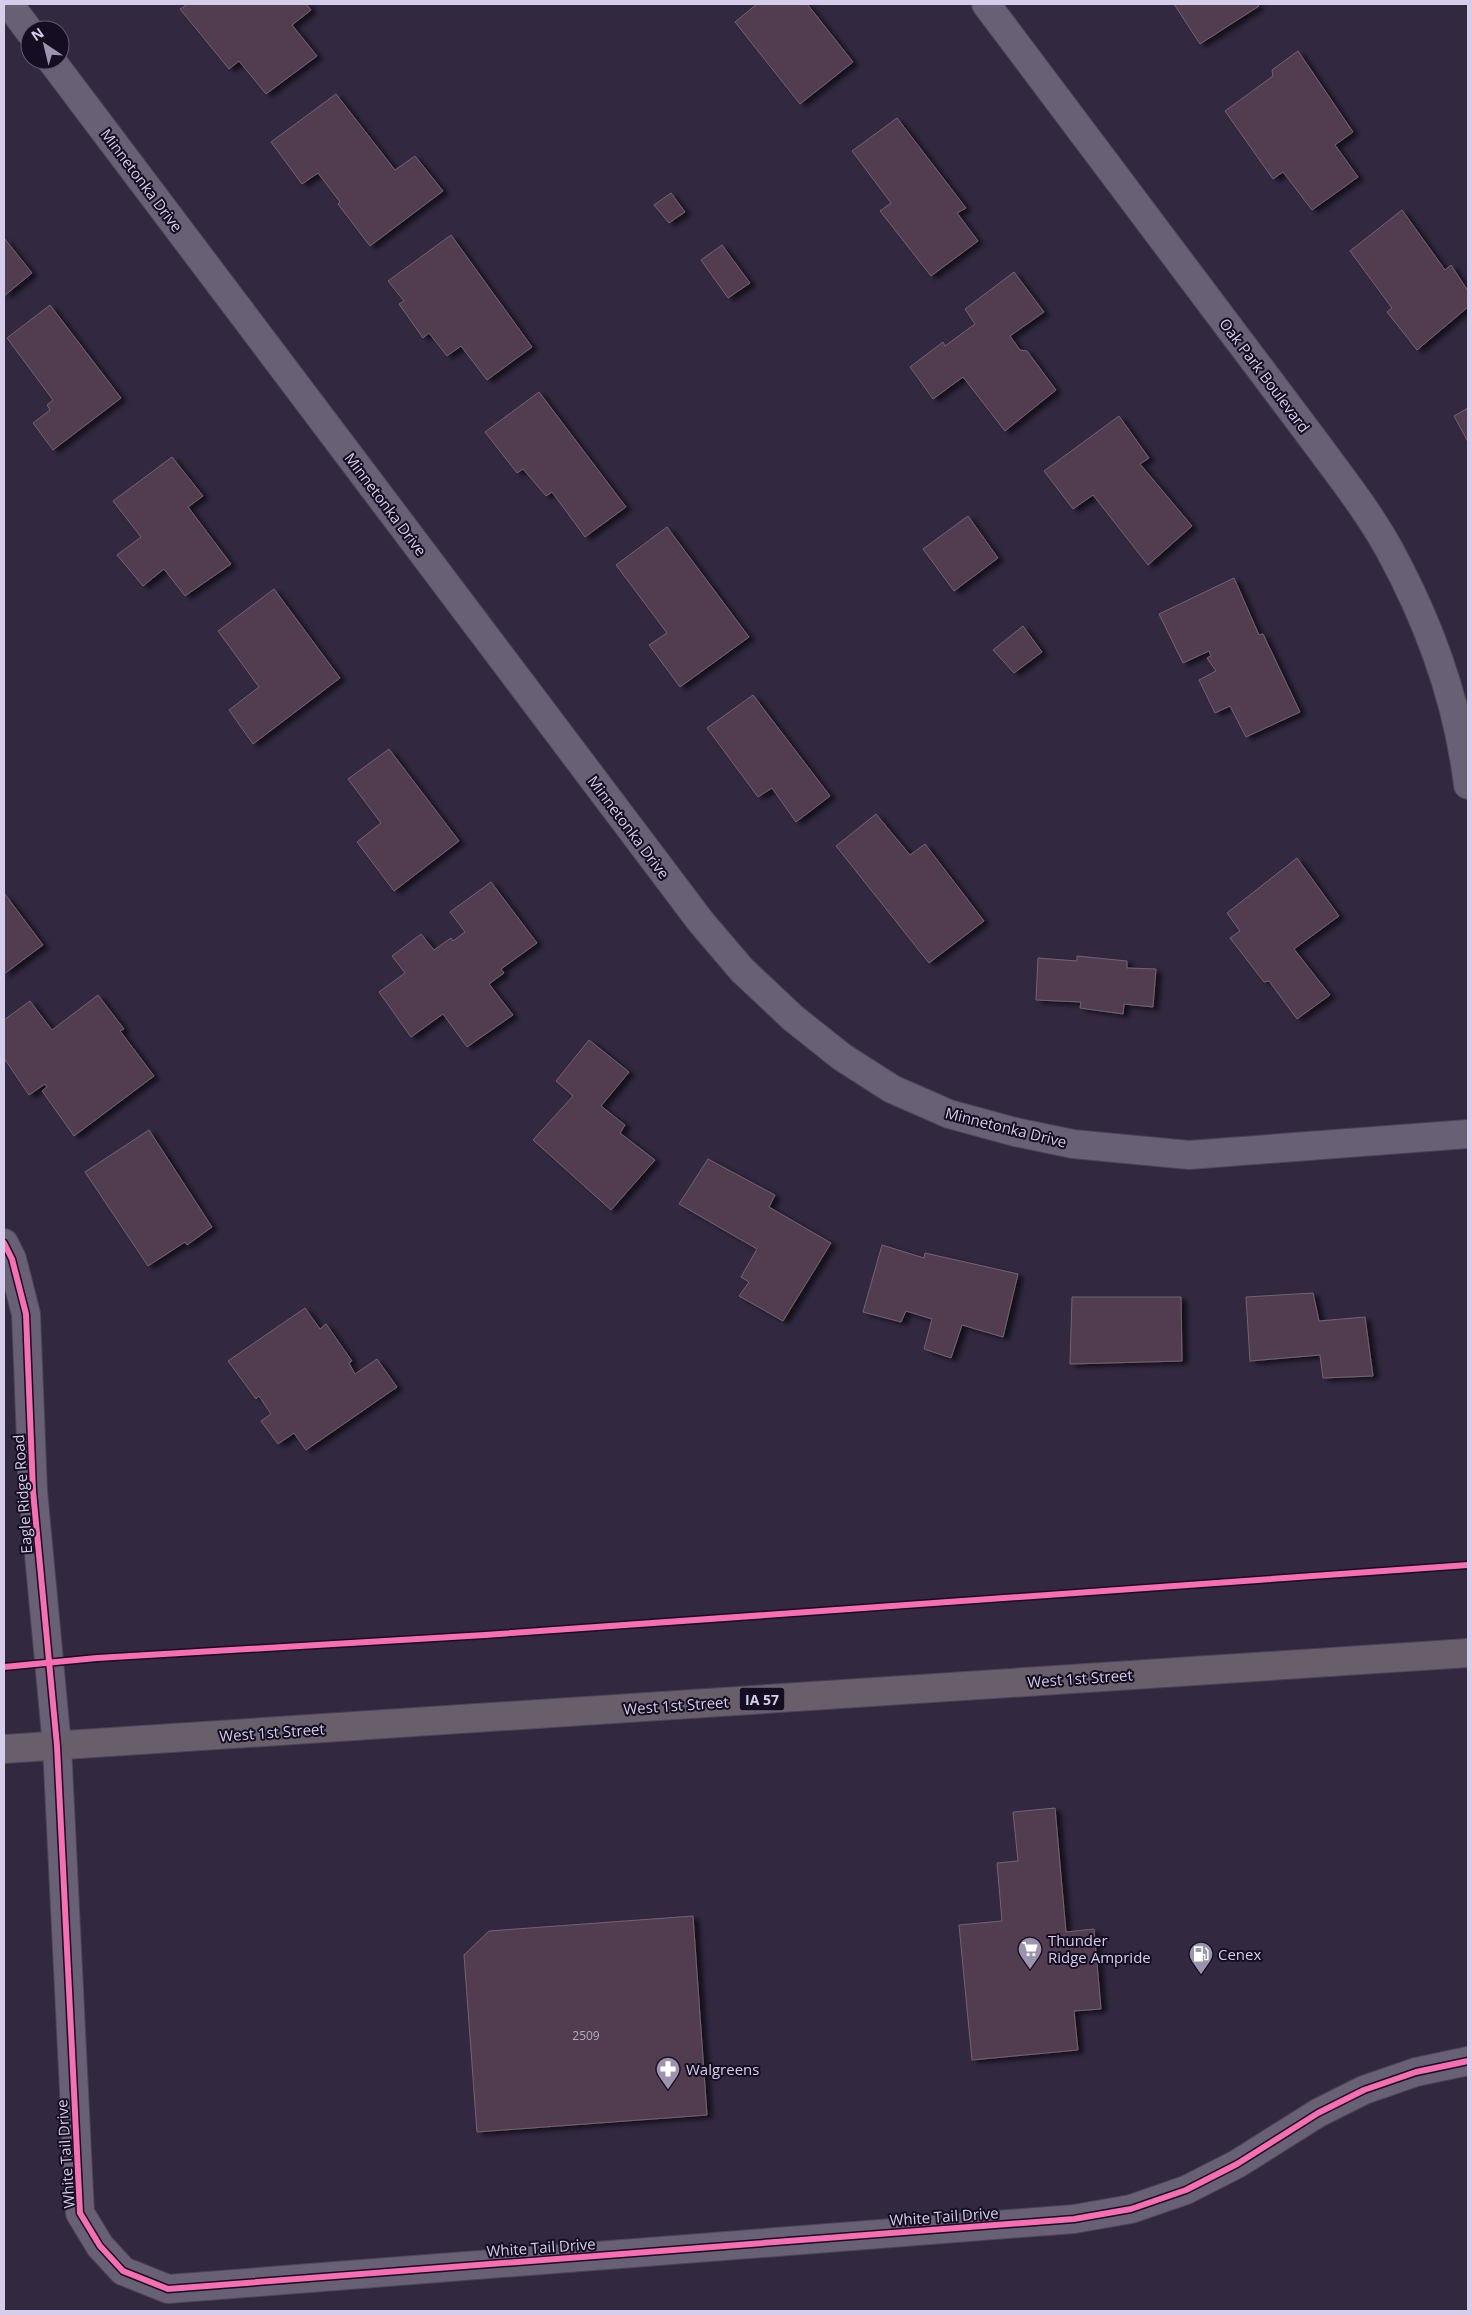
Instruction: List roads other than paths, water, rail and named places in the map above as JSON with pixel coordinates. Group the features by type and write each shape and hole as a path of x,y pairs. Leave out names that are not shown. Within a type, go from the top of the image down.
{"main road":[{"name":"West 1st Street","path":"4,1749 1468,1653"}],"street":[{"path":"9,4 21,20"},
{"name":"Oak Park Boulevard","path":"986,4 1316,443 1355,497 1388,548 1420,613 1446,680 1465,758 1468,785"},
{"name":"Minnetonka Drive","path":"59,70 701,922 742,970 793,1018 842,1058 892,1089 949,1114 1015,1132 1082,1146 1189,1155 1468,1134"},
{"name":"Eagle Ridge Road","path":"4,1244 12,1259 26,1314 33,1491 56,1746"},
{"name":"White Tail Drive","path":"56,1746 80,2212 100,2246 123,2272 168,2289 1074,2219 1131,2209 1186,2190 1237,2164 1318,2113 1364,2090 1416,2072 1468,2061"}],"place":[{"name":"Thunder Ridge Ampride","path":"1030,1970"},
{"name":"Cenex","path":"1201,1975"},
{"name":"Walgreens","path":"668,2090"}]}
